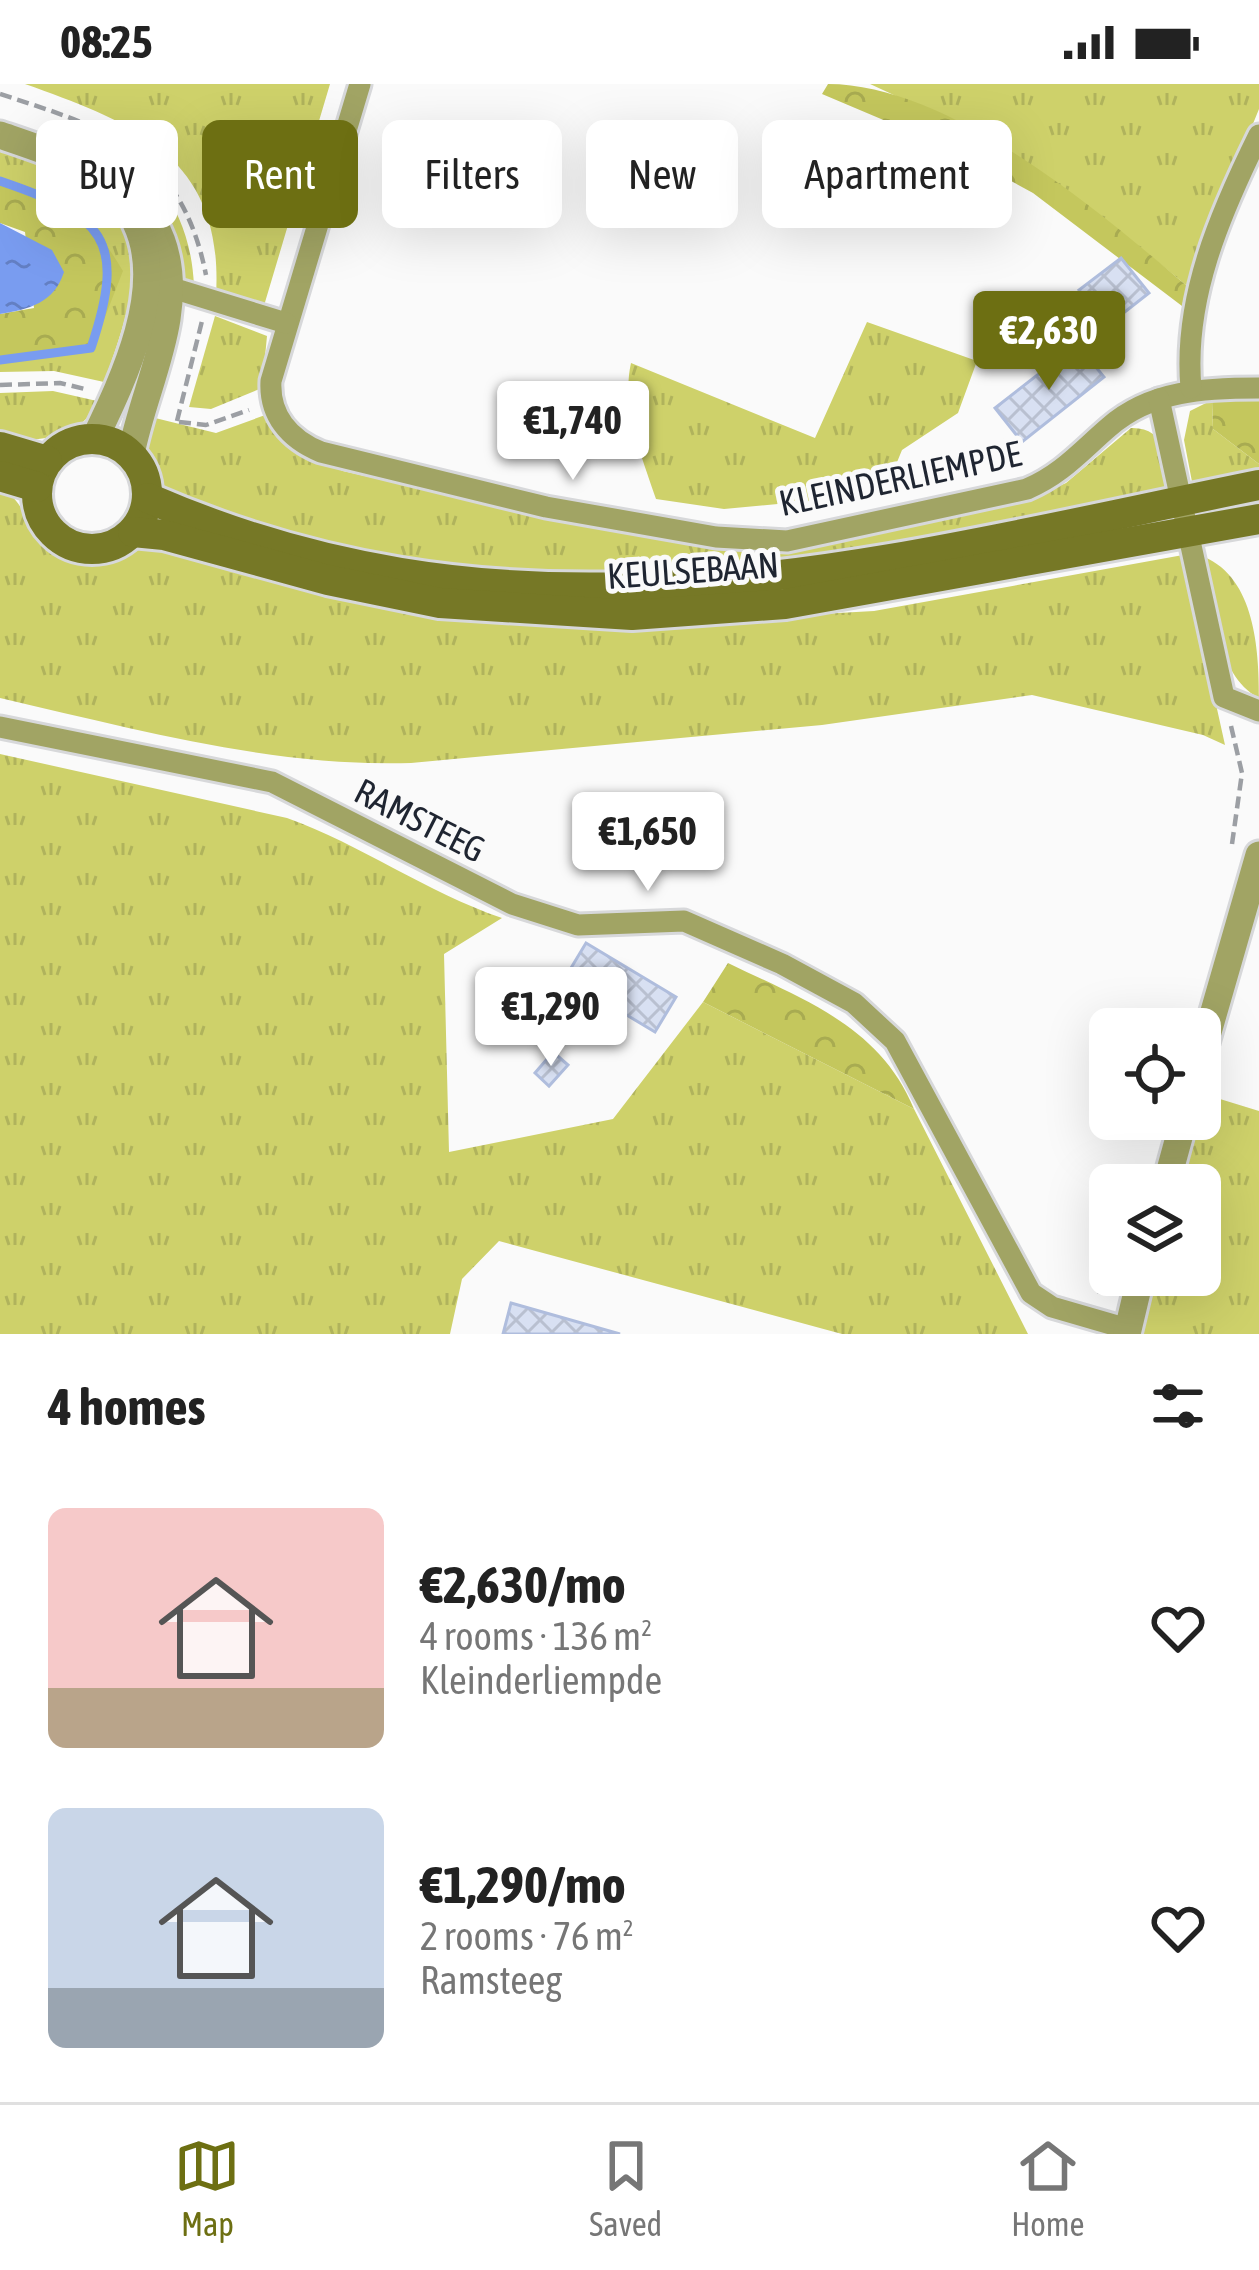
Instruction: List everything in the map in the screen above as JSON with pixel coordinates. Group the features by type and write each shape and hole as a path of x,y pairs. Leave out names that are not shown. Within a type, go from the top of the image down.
{"main road":[{"path":"0,476 42,474 77,440 95,438 131,454 146,482 148,498 133,532 110,546 74,546 45,523 42,474"},
{"path":"0,447 42,474"},
{"name":"KEULSEBAAN","path":"148,498 234,530 334,558 497,586 573,591 686,588 782,576 1255,486"},
{"name":"KEULSEBAAN","path":"133,532 164,535 328,580 440,603 612,615 785,604 1259,522"}],"street":[{"name":"KLEINDERLIEMPDE","path":"360,84 286,323 270,402 300,443 460,489 716,537 787,541 1028,489 1058,476 1113,423 1191,388"},
{"path":"0,135 115,182 139,230 167,322 131,454"},
{"path":"1259,135 1197,288 1186,343 1191,388 1259,388"},
{"path":"159,284 207,303 286,323"},
{"path":"95,438 159,284"},
{"path":"1159,399 1224,697 1259,711"},
{"path":"1255,486 1259,522"},
{"name":"RAMSTEEG","path":"0,728 272,782 512,904 578,925 684,921 782,964 854,1004 895,1041 1030,1293 1052,1307 1127,1332"},
{"path":"1215,1008 1259,855"},
{"path":"1127,1332 1136,1296"}],"path":[{"path":"1224,697 1242,773 1228,860"}],"green space":[{"path":"25,84 330,84 319,120 202,120 202,205 178,167 178,120 113,120"},
{"path":"828,84 875,90 954,120 883,120 822,94"},
{"path":"870,84 1259,84 1259,109 1187,286 1112,226 1012,158 1012,120 943,120"},
{"path":"0,148 36,161 36,191 0,179"},
{"path":"1012,151 1110,222 1187,286 1182,306 1012,182"},
{"path":"0,179 36,191 36,228 93,228 97,232 123,271 96,340 53,355 0,358 0,314 34,308 25,232 0,223"},
{"path":"178,216 194,286 175,276 161,228 178,228"},
{"path":"69,228 126,228 133,259 131,293 104,382 54,371 0,372 0,358 53,355"},
{"path":"209,228 287,228 263,309 216,296"},
{"path":"215,316 267,336 262,388 211,409 189,407"},
{"path":"867,322 977,361 958,413 902,450 884,494 724,509 656,499 631,414 631,363 815,438"},
{"path":"53,391 97,401 81,424 56,436 0,437 0,393"},
{"path":"1259,399 1259,464 1213,429 1212,400"},
{"path":"1212,400 1213,429 1259,464 1259,474 1193,487 1184,440 1190,411"},
{"path":"268,414 295,451 343,471 593,528 768,550 858,538 1026,501 1066,483 1131,428 1143,429 1159,440 1175,490 777,569 532,580 320,546 165,491 145,448 143,415 216,433"},
{"path":"0,487 51,551 84,565 147,547 733,619 874,611 1183,555 1225,745 1203,735 1032,695 822,725 411,763 307,759 153,733 0,698"},
{"path":"1204,557 1221,567 1244,598 1255,638 1259,698 1244,687 1224,655"},
{"path":"0,754 287,818 502,918 444,954 449,1152 613,1119 703,1002 914,1109 1028,1334 842,1334 499,1241 462,1279 450,1334 0,1334"},
{"path":"728,963 811,1004 860,1036 899,1080 914,1109 703,1002"},
{"path":"1221,1099 1259,1111 1259,1334 1141,1334 1151,1296 1221,1296 1221,1164 1188,1164 1194,1140 1221,1140"}],"water":[{"path":"0,223 52,250 64,272 54,291 40,303 0,314"}],"building":[{"path":"1121,258 1149,293 1107,326 1079,290"},
{"path":"1022,299 1040,323 1006,349 988,325"},
{"path":"1077,344 1104,377 1022,442 995,408"},
{"path":"586,943 676,997 655,1032 565,978"},
{"path":"553,1052 568,1065 549,1086 535,1073"},
{"path":"511,1303 620,1334 503,1334"}],"waterway":[{"path":"0,181 63,206 84,220 98,236 106,256 107,280 91,348 0,360"}]}
